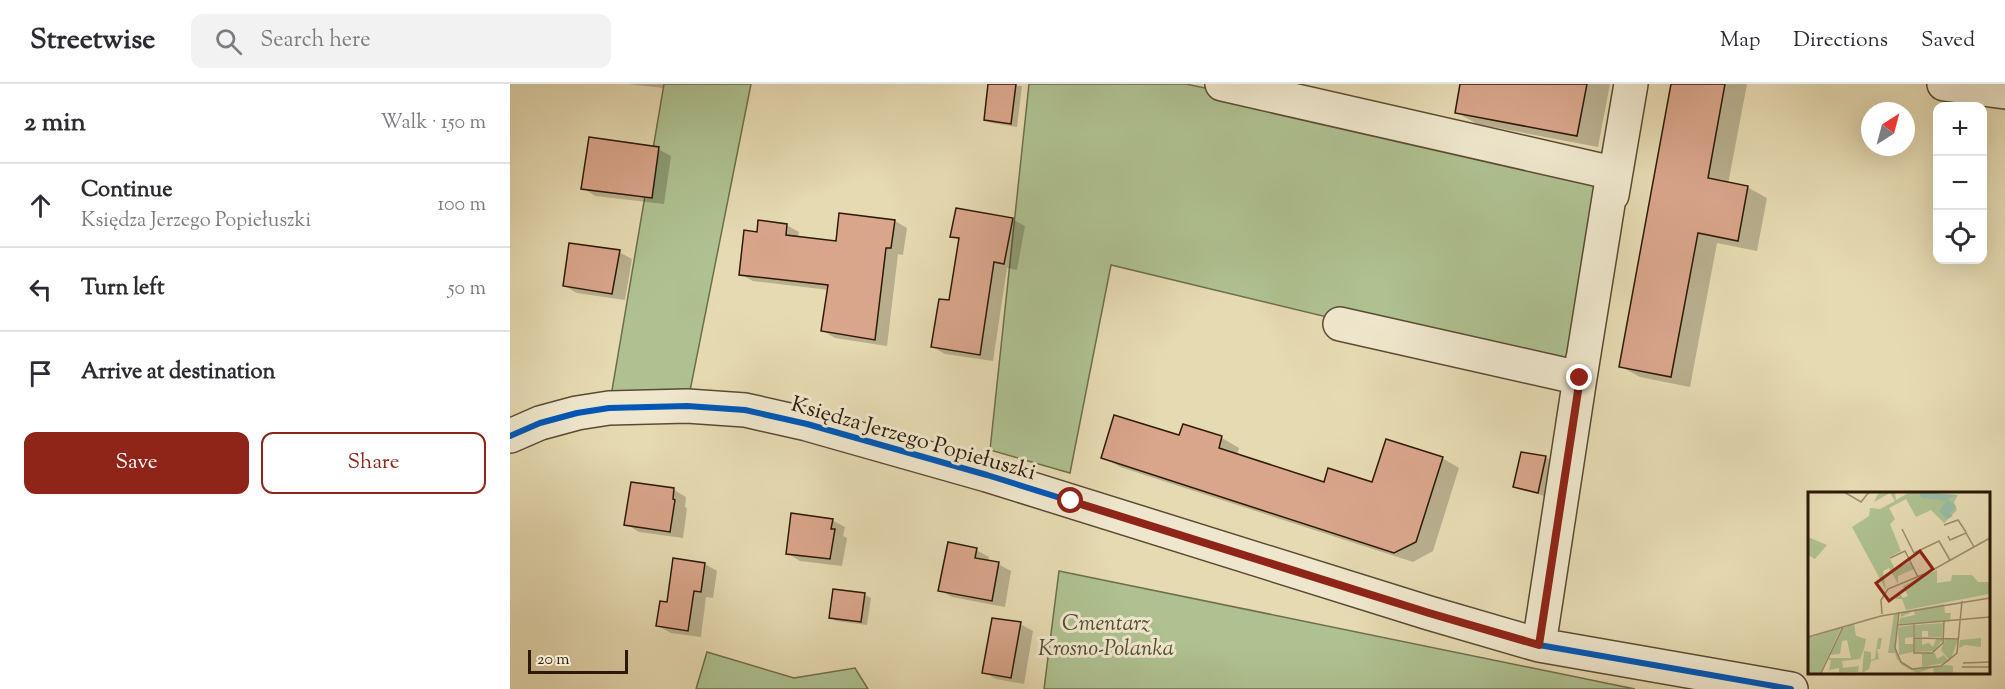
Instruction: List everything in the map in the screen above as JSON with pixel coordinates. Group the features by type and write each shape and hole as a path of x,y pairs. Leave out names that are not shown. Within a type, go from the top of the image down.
{"street":[{"path":"1222,84 1612,173 1539,645"},
{"path":"1580,378 1631,84"},
{"path":"1944,84 2005,92"},
{"path":"1340,324 1580,378"},
{"name":"Księdza Jerzego Popiełuszki","path":"510,436 577,413 609,408 687,406 745,410 807,424 987,475 1539,645 1791,689"}],"green space":[{"path":"664,84 751,84 687,406 609,408"},
{"path":"1029,84 1186,84 1613,173 1580,378 1111,265 1070,473 990,450"},
{"name":"Cmentarz Krosno-Polanka","path":"1059,571 1635,689 1044,689"},
{"path":"707,652 794,678 855,668 868,689 696,689"}],"building":[{"path":"988,84 1016,84 1011,124 984,120"},
{"path":"1460,84 1587,84 1577,136 1455,113"},
{"path":"1671,84 1725,84 1708,178 1748,186 1738,241 1698,233 1671,377 1619,367"},
{"path":"589,137 659,147 652,198 581,189"},
{"path":"956,208 1013,218 1004,264 994,262 980,355 931,347 939,299 949,300 959,238 950,237"},
{"path":"839,213 895,220 891,248 886,248 875,340 821,331 828,285 739,275 744,230 757,232 758,220 787,224 786,235 836,241"},
{"path":"569,243 620,250 612,294 563,286"},
{"path":"1114,415 1179,435 1183,424 1222,436 1219,448 1324,482 1328,468 1372,482 1386,439 1443,457 1416,542 1394,553 1101,458"},
{"path":"1521,452 1546,456 1538,493 1513,487"},
{"path":"631,482 674,488 673,499 675,500 670,532 624,525"},
{"path":"791,513 833,519 831,529 835,529 830,559 786,554"},
{"path":"948,542 977,548 975,558 999,562 992,601 938,591"},
{"path":"673,558 705,563 701,592 694,591 688,631 656,626 660,601 667,602"},
{"path":"833,589 865,593 861,622 829,618"},
{"path":"992,618 1021,622 1011,678 982,673"}],"cycle path":[{"path":"510,436 540,423 577,413 609,408 687,406 745,410 807,424 987,475 1539,645 1791,689"}],"route":[{"path":"1071,501 1539,645 1580,378"}]}
